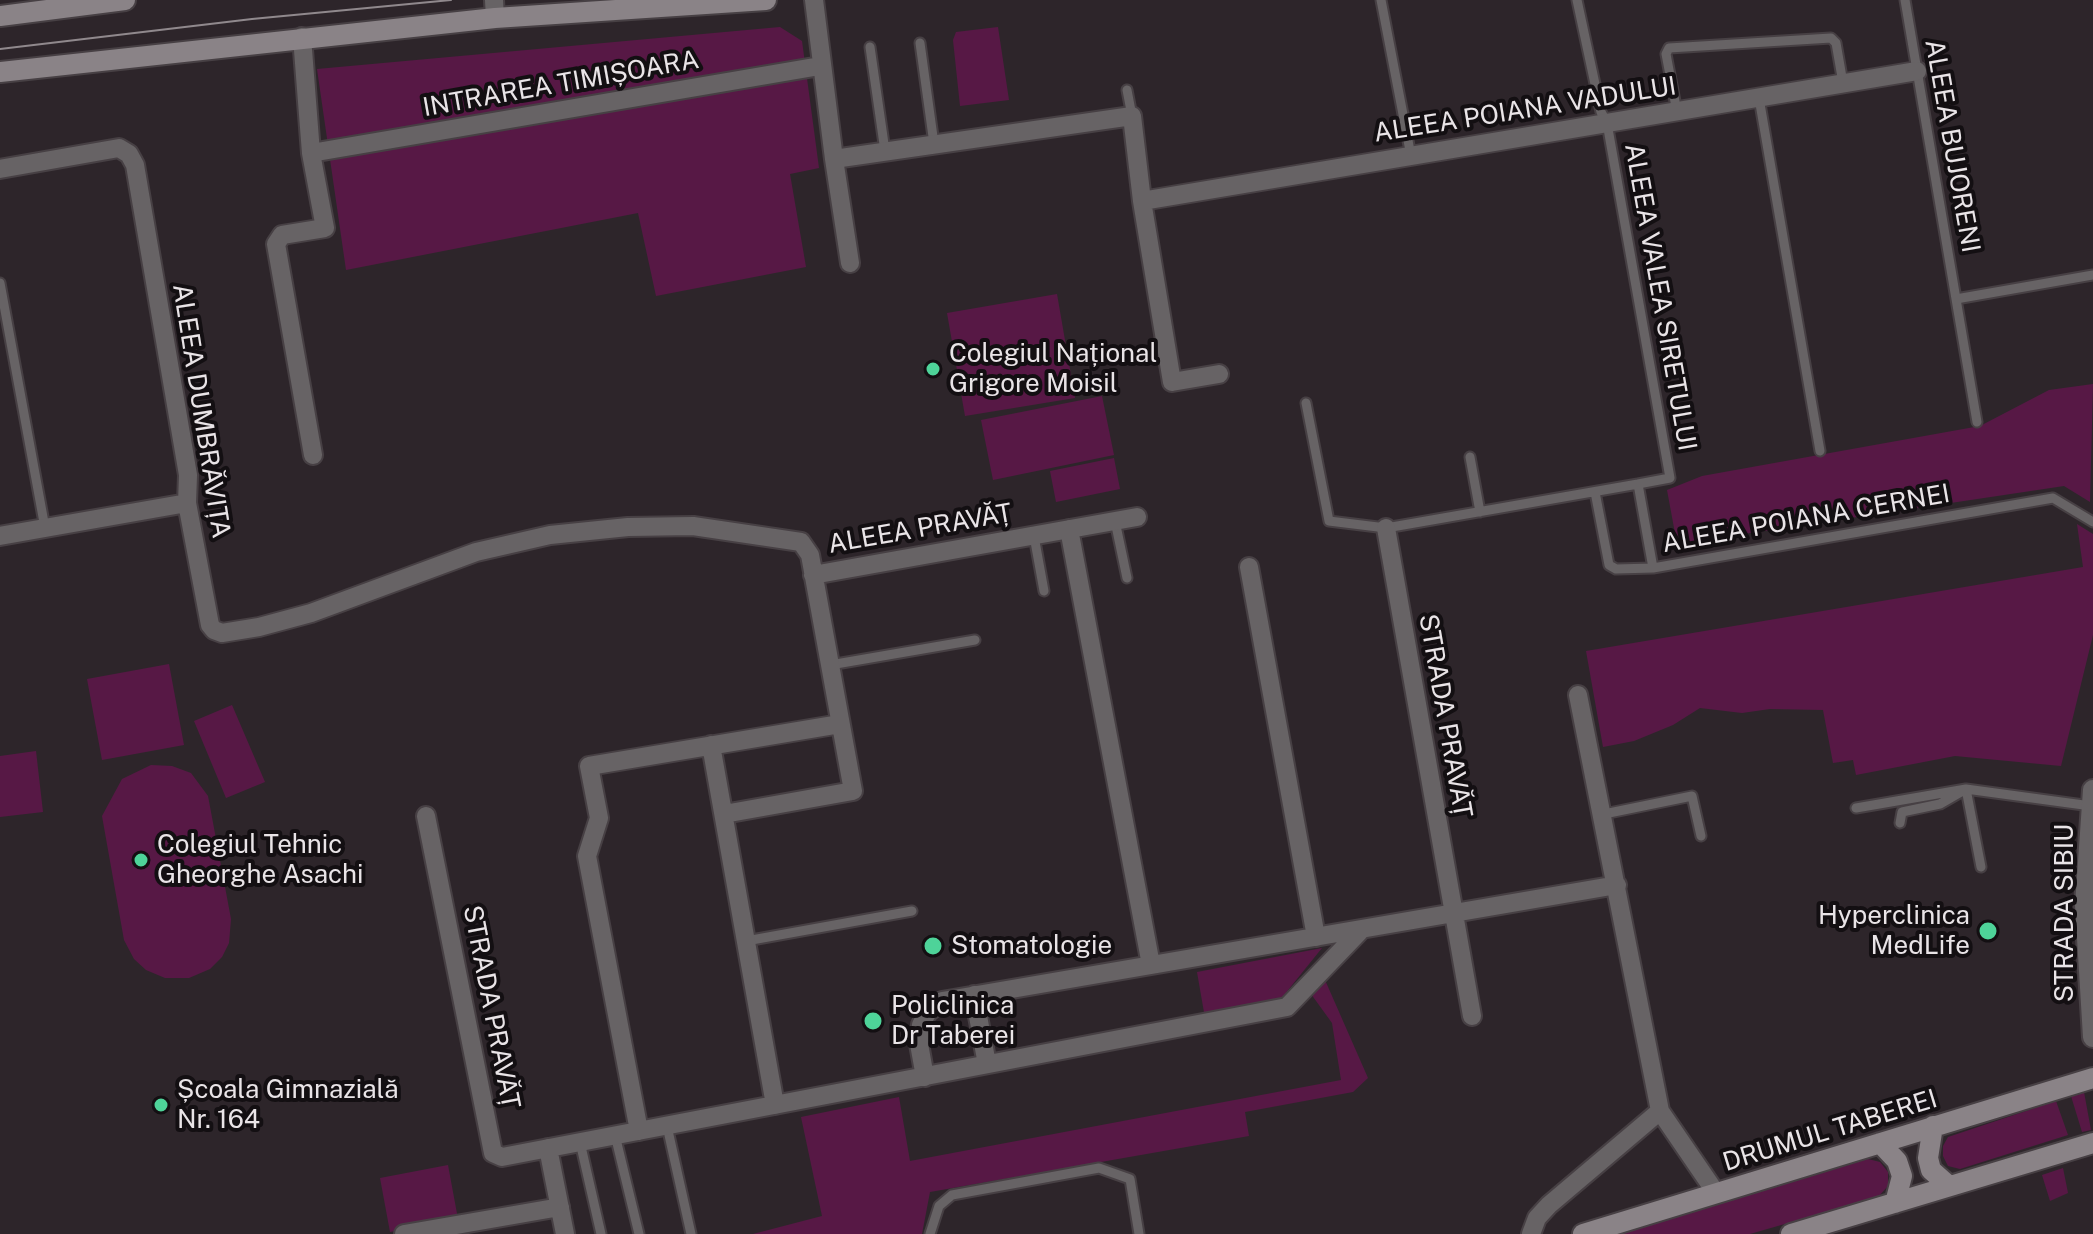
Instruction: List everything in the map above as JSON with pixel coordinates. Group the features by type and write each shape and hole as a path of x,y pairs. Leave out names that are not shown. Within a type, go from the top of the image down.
{"main road":[{"path":"0,16 125,0"},
{"path":"0,72 302,37 495,9 766,0"},
{"name":"DRUMUL TABEREI","path":"1583,1234 2093,1078"},
{"path":"1933,1126 1928,1158 1931,1170 1949,1186"},
{"path":"1880,1143 1897,1161 1902,1176 1895,1203"},
{"path":"1791,1234 2093,1143"}],"street":[{"path":"814,0 820,66 850,263"},
{"path":"302,37 311,153 325,228 282,235 276,244 313,455"},
{"name":"INTRAREA TIMIȘOARA","path":"311,153 820,66"},
{"name":"ALEEA POIANA VADULUI","path":"1142,201 1917,71"},
{"path":"834,159 1132,116 1142,201 1172,382 1219,374"},
{"name":"ALEEA DUMBRĂVIȚA","path":"0,169 119,148 129,154 135,165 188,475 187,503 210,625 222,633 259,627 413,577 476,552 550,535 628,527 708,527 789,537 806,548 813,575"},
{"path":"0,536 187,503"},
{"name":"ALEEA PRAVĂȚ","path":"724,814 853,791 813,575 1137,517"},
{"name":"STRADA PRAVĂȚ","path":"1386,528 1472,1016"},
{"path":"1069,529 1151,965"},
{"path":"1249,567 1316,937"},
{"path":"1578,695 1596,796 1604,814 1660,1111 1716,1193"},
{"path":"639,1131 587,856 599,818 589,766 840,724"},
{"path":"711,745 775,1105"},
{"name":"STRADA SIBIU","path":"2092,798 2085,905 2093,1037"},
{"name":"STRADA PRAVĂȚ","path":"426,816 493,1153 502,1157 1287,1007 1362,929"},
{"path":"925,1077 919,1044 921,1025 927,1013 942,1001 1617,885"},
{"path":"974,995 987,1064"},
{"path":"1531,1234 1537,1218 1549,1205 1660,1111"},
{"path":"548,1148 565,1234"},
{"path":"404,1234 560,1207"}],"lane":[{"path":"1381,0 1411,156"},
{"name":"ALEEA VALEA SIRETULUI","path":"1577,0 1601,112 1607,123 1670,478 1638,484"},
{"name":"ALEEA BUJORENI","path":"1905,0 1977,422"},
{"path":"1677,112 1666,54 1669,48 1831,38 1836,43 1843,83"},
{"path":"920,43 934,144"},
{"path":"870,47 885,151"},
{"path":"1127,90 1132,116"},
{"path":"1759,98 1820,451"},
{"path":"1956,299 2093,275"},
{"path":"0,283 45,528"},
{"path":"1306,403 1329,521 1386,528 1638,484"},
{"path":"1470,457 1480,512"},
{"name":"ALEEA POIANA CERNEI","path":"1638,484 1653,568 2053,498 2093,522"},
{"path":"1595,492 1609,565 1616,569 1653,568"},
{"path":"1115,521 1127,578"},
{"path":"1034,535 1044,591"},
{"path":"830,665 975,640"},
{"path":"1856,808 1966,789 2092,798"},
{"path":"1900,823 1902,812 1940,804 1966,789"},
{"path":"1966,789 1981,867"},
{"path":"1604,814 1692,796 1701,836"},
{"path":"746,941 912,911"},
{"path":"667,1126 691,1234"},
{"path":"615,1135 639,1234"},
{"path":"580,1142 601,1234"},
{"path":"930,1234 939,1206 952,1195 1099,1168 1130,1179 1139,1234"}],"shaded area":[{"path":"780,27 802,41 819,168 790,174 806,267 656,296 638,213 346,270 317,69"},
{"path":"998,27 1009,100 960,106 953,40 956,32"},
{"path":"1057,294 1075,398 965,416 947,313"},
{"path":"2093,384 2090,502 2064,486 1677,544 1667,490 1702,476 1980,426 2049,390"},
{"path":"1102,396 1114,455 993,480 981,420"},
{"path":"1114,458 1120,489 1056,502 1050,471"},
{"path":"2077,524 2093,534 2093,635 2061,766 1955,756 1856,775 1853,760 1833,763 1823,710 1770,709 1742,713 1700,708 1673,725 1634,741 1603,747 1586,651 2083,567"},
{"path":"169,664 184,745 102,760 87,679"},
{"path":"232,705 265,782 226,798 194,721"},
{"path":"36,751 43,812 0,817 0,756"},
{"path":"151,765 172,766 191,773 208,796 231,919 229,943 222,957 210,969 189,978 165,978 146,970 134,959 124,940 102,816 122,779"},
{"path":"1322,948 1276,1005 1205,1018 1197,972"},
{"path":"1325,980 1368,1078 1353,1092 1245,1112 1249,1136 930,1192 922,1234 753,1234 822,1216 801,1117 899,1097 910,1161 1341,1080 1332,1023 1311,994"},
{"path":"2084,1092 2091,1130 2082,1132 2071,1096"},
{"path":"2056,1101 2068,1135 1960,1169 1948,1166 1943,1156 1943,1146 1948,1137"},
{"path":"1868,1159 1880,1162 1888,1172 1888,1186 1878,1197 1750,1234 1622,1234"},
{"path":"448,1165 458,1219 390,1232 380,1178"},
{"path":"2063,1168 2068,1193 2050,1201 2042,1175"}],"tram line":[{"path":"0,49 252,19 451,0"}],"place":[{"name":"Colegiul Național Grigore Moisil","path":"933,369"},
{"name":"Colegiul Tehnic Gheorghe Asachi","path":"141,860"},
{"name":"Hyperclinica MedLife","path":"1988,931"},
{"name":"Stomatologie","path":"933,946"},
{"name":"Policlinica Dr Taberei","path":"873,1021"},
{"name":"Școala Gimnazială Nr. 164","path":"161,1105"}]}
